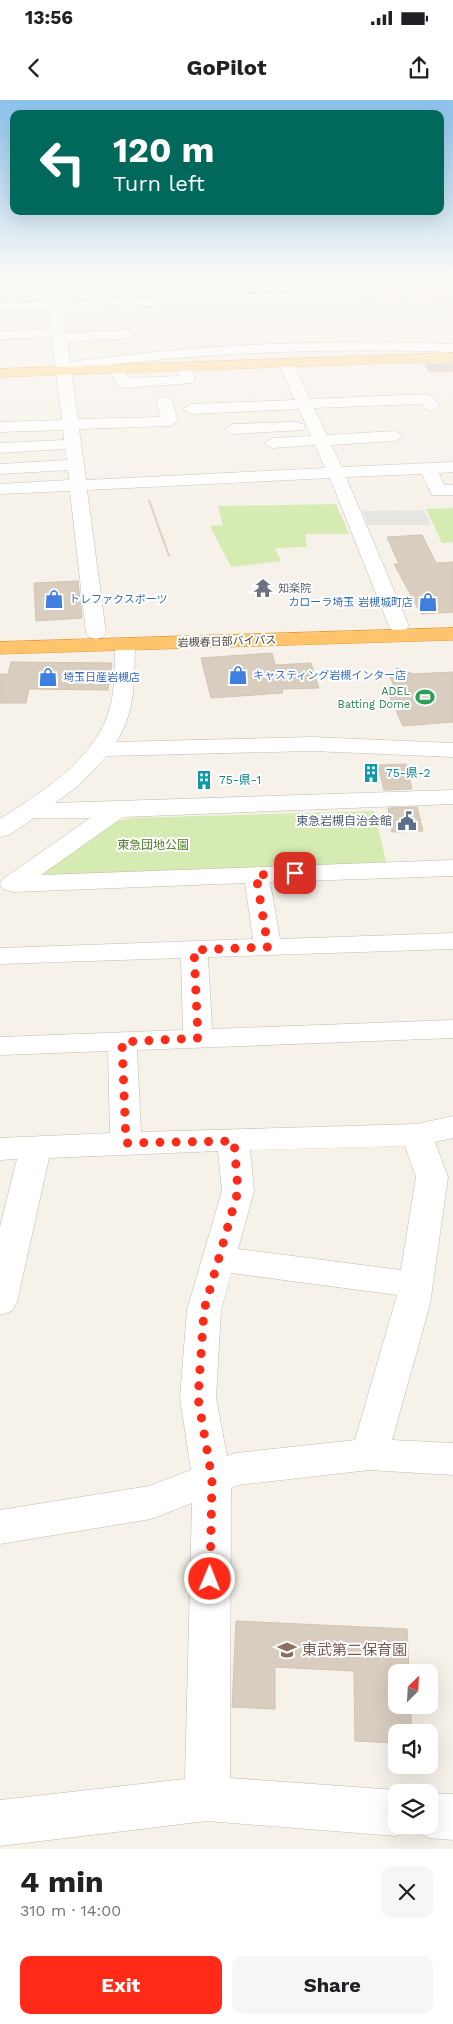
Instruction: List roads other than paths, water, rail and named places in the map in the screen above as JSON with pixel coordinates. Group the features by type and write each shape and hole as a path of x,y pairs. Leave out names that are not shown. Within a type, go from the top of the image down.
{"highway":[{"name":"岩槻春日部バイパス","path":"0,636 453,624"},
{"name":"岩槻春日部バイパス","path":"0,648 453,634"}],"main road":[{"path":"185,368 414,359"},
{"path":"0,373 63,369 116,370"}],"street":[{"path":"62,359 96,633"},
{"path":"63,369 129,359"},
{"path":"286,364 336,472 399,626"},
{"path":"116,370 124,383 188,380 185,368"},
{"path":"226,398 303,400 427,399 431,406"},
{"path":"191,409 303,400"},
{"path":"0,427 170,421 164,402"},
{"path":"124,406 125,423"},
{"path":"48,408 68,408"},
{"path":"233,429 321,440"},
{"path":"272,443 321,440 396,442"},
{"path":"0,448 73,444"},
{"path":"0,469 76,465"},
{"path":"0,489 453,467"},
{"path":"428,468 438,490 453,490"},
{"path":"0,830 67,782 107,742 119,712 125,645"},
{"path":"100,750 312,744 391,750 453,750"},
{"path":"29,811 117,810 453,797"},
{"path":"6,888 117,810"},
{"path":"6,888 256,875 453,868"},
{"path":"256,875 268,947"},
{"path":"0,956 453,941"},
{"path":"194,950 198,1038"},
{"path":"0,1046 453,1028"},
{"path":"122,1042 126,1143"},
{"path":"0,1149 126,1143 417,1135 453,1127"},
{"path":"369,1454 413,1304 442,1180 417,1135"},
{"path":"207,1799 212,1479 198,1398 204,1310 238,1191 234,1141"},
{"path":"0,1302 3,1265 36,1147"},
{"path":"218,1259 416,1286"},
{"path":"0,1528 151,1502 236,1469 369,1454 453,1459"},
{"path":"0,1823 207,1799 388,1812"},
{"path":"438,1816 453,1817"}],"place":[{"name":"知楽院","path":"263,588"},
{"name":"トレファクスポーツ","path":"54,599"},
{"name":"カローラ埼玉 岩槻城町店","path":"428,602"},
{"name":"キャスティング岩槻インター店","path":"238,675"},
{"name":"埼玉日産岩槻店","path":"48,677"},
{"name":"ADEL Batting Dome","path":"425,697"},
{"name":"75-県-2","path":"371,773"},
{"name":"75-県-1","path":"204,780"},
{"name":"東急岩槻自治会館","path":"407,821"},
{"name":"東武第二保育園","path":"287,1650"}],"park label":[{"name":"東急団地公園","path":"153,845"}]}
